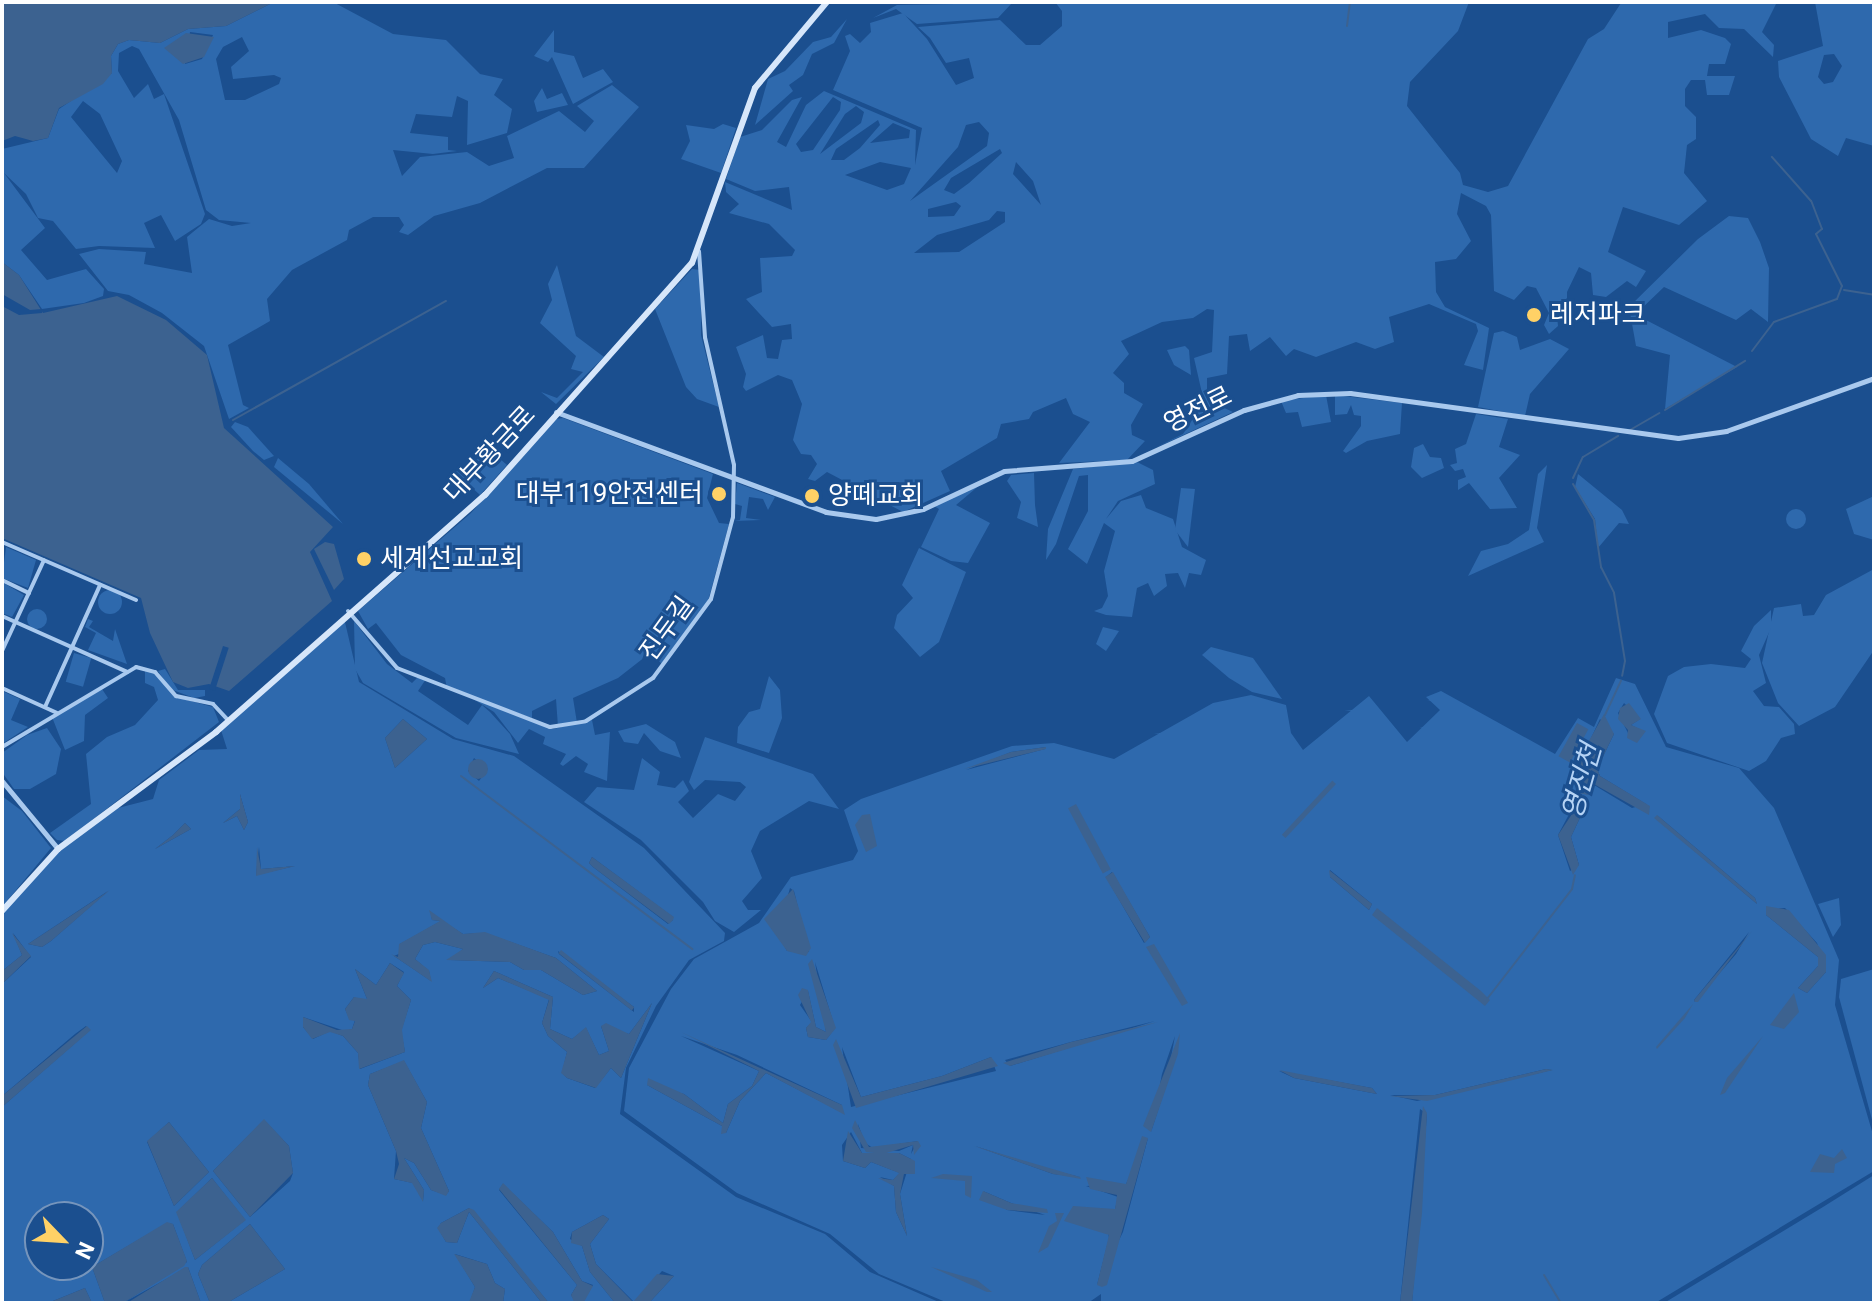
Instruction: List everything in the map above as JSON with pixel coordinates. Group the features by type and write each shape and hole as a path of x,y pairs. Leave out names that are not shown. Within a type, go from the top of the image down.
{"main road":[{"name":"대부황금로","path":"2,911 58,849 229,721 348,611 472,509 699,251 755,88 827,2"}],"street":[{"name":"진두길","path":"348,611 397,668 550,727 578,725 647,683 702,615 726,546 735,479 703,324 699,251"},
{"name":"영전로","path":"556,412 834,515 876,519 923,509 1004,471 1132,461 1244,410 1298,395 1350,393 1678,438 1726,431 1874,378"},
{"path":"2,543 136,600"},
{"path":"2,651 44,560"},
{"path":"2,580 29,593"},
{"path":"45,707 100,585"},
{"path":"2,616 127,672"},
{"path":"2,747 127,672 150,668 167,690 213,704 229,721"},
{"path":"2,688 57,713"},
{"path":"2,781 58,849"}],"shaded area":[{"path":"274,2 333,2 393,34 446,40 480,74 503,79 494,95 512,109 507,133 467,145 468,101 457,96 452,117 416,114 410,133 448,137 448,150 457,151 433,154 393,150 402,176 420,157 467,152 489,166 514,158 507,136 559,111 585,132 594,121 577,106 612,85 639,107 584,168 547,168 480,203 434,216 408,235 399,232 404,225 399,217 373,217 349,230 347,240 292,270 267,299 270,321 228,345 243,405 249,408 229,419 204,346 162,313 129,295 108,291 79,254 99,249 146,252 144,264 192,273 187,237 209,219 232,226 251,223 219,220 206,210 179,120 139,49 132,46 119,53 118,71 134,98 148,84 154,99 164,94 205,214 201,224 175,241 161,215 144,223 155,248 99,246 76,249 53,221 38,218 26,194 4,173 45,228 21,250 47,280 86,269 104,289 103,296 84,303 42,309 19,275 2,262 2,149 48,138 59,109 112,73 111,56 118,44 129,40 160,43 188,29 226,26","holes":["190,32 213,35 202,59 185,64","242,37 249,51 231,67 233,79 274,75 281,78 279,84 245,100 225,100 216,59 223,47","83,101 100,114 122,161 117,173 71,117"]},
{"path":"1055,2 1469,2 1458,31 1410,82 1407,106 1460,173 1463,185 1488,192 1508,186 1588,39 1604,29 1621,3 1777,2 1762,32 1774,45 1773,57 1744,29 1719,28 1705,14 1668,22 1668,38 1701,30 1725,38 1731,44 1725,64 1709,64 1707,76 1735,76 1729,95 1707,95 1705,80 1691,80 1685,89 1685,106 1696,117 1696,139 1687,145 1684,173 1707,201 1679,225 1623,207 1608,252 1646,271 1636,287 1627,281 1606,297 1593,295 1591,273 1579,267 1567,292 1567,309 1557,316 1558,326 1549,334 1544,325 1549,313 1536,288 1527,286 1514,300 1494,291 1491,215 1486,206 1461,193 1457,214 1471,241 1456,259 1435,262 1436,292 1445,307 1489,328 1483,370 1464,365 1478,331 1476,324 1429,304 1389,317 1394,342 1375,349 1356,342 1316,357 1294,349 1286,356 1270,337 1250,351 1247,334 1229,336 1227,374 1207,378 1207,400 1233,412 1155,448 1183,434 1204,402 1194,358 1212,352 1214,310 1207,309 1193,318 1162,322 1121,341 1129,354 1113,373 1124,383 1124,393 1143,404 1131,425 1132,435 1145,441 1127,460 1059,463 1090,422 1073,414 1066,398 1033,412 1029,419 1001,424 997,438 941,471 950,491 903,512 827,472 815,481 808,479 817,464 811,455 801,454 793,440 802,404 792,380 778,375 746,391 743,387 746,374 736,347 763,335 767,358 778,359 782,340 792,339 791,324 772,327 746,299 762,292 760,258 792,256 795,250 769,224 729,213 739,204 726,192 725,182 792,210 789,187 755,191 726,179 740,137 762,130 792,100 802,97 777,142 786,147 806,105 824,91 916,130 915,165 922,128 833,90 850,51 845,36 850,34 860,43 871,32 870,23 903,13 927,39 956,85 974,78 969,58 946,63 930,38 918,27 1000,20 1026,45 1040,45 1062,26 1062,11","holes":["833,97 841,102 840,110 813,150 801,152 796,144","856,106 864,112 861,123 820,154 845,114","878,120 880,125 860,148 844,160 831,160 836,149","979,122 989,133 987,146 910,201 958,147 966,125","893,123 910,130 909,138 870,143","1000,149 1002,153 954,194 944,190 951,178","880,162 911,168 904,184 887,190 845,175","1016,162 1033,181 1041,205 1013,174","956,202 961,206 954,216 928,217 928,209","997,211 1005,212 1005,222 959,252 914,253 937,235 989,220"]},
{"path":"1815,2 1874,2 1874,146 1846,138 1838,156 1811,139 1779,77 1778,61 1823,46","holes":["1834,54 1842,66 1833,82 1824,84 1818,77 1824,55"]},
{"path":"1012,3 998,18 917,24 896,9 873,18 897,5"},
{"path":"847,19 834,43 812,54 803,75 789,85 793,91 755,125 768,79 785,71 813,42 831,37"},
{"path":"554,30 554,52 574,56 583,78 603,69 613,82 573,104 552,57 548,62 534,56"},
{"path":"542,88 547,99 562,93 568,105 537,112 534,101"},
{"path":"723,124 736,128 721,173 681,159 690,141 686,125 714,129"},
{"path":"1729,216 1748,218 1760,242 1769,268 1768,322 1751,309 1736,320 1664,287 1640,310 1646,320 1737,367 1665,409 1670,355 1636,346 1629,307 1698,239"},
{"path":"557,265 576,336 604,357 556,404 541,392 557,398 583,372 571,369 576,356 540,323 552,300 548,284"},
{"path":"692,269 701,270 701,335 719,407 697,399 686,387 655,309"},
{"path":"1503,331 1517,337 1520,350 1550,339 1569,349 1530,394 1525,416 1478,407 1494,333"},
{"path":"1185,346 1189,350 1191,375 1174,365 1167,350"},
{"path":"1326,395 1331,422 1302,427 1298,412 1286,413 1281,401"},
{"path":"1335,395 1402,403 1400,434 1367,441 1346,453 1343,451 1361,426 1361,416 1354,415 1351,405 1347,414 1335,415"},
{"path":"1476,414 1508,419 1499,447 1520,455 1499,478 1517,508 1490,509 1469,483 1458,490 1458,480 1466,477 1463,469 1455,471 1450,465 1457,463 1455,449 1466,444"},
{"path":"563,418 713,474 707,498 719,523 729,524 708,601 662,664 650,653 618,678 573,698 577,723 558,727 556,699 532,711 532,718 447,689 445,678 401,655 376,623 368,629 358,611 471,513 556,419"},
{"path":"235,422 248,427 274,456 264,460 253,451 231,427"},
{"path":"1423,444 1430,457 1441,458 1444,468 1422,478 1411,467 1414,448"},
{"path":"491,451 507,465 480,495 455,472"},
{"path":"278,458 309,484 343,524 274,467"},
{"path":"1137,462 1153,470 1155,484 1118,501 1106,519 1121,501 1141,495 1146,508 1173,519 1182,547 1206,560 1201,575 1189,573 1185,588 1178,573 1165,574 1167,586 1154,596 1148,583 1137,588 1132,617 1106,615 1094,611 1102,608 1108,596 1104,571 1115,531 1104,523 1087,564 1068,549 1088,511 1088,475 1079,476 1056,544 1046,560 1048,529 1073,469"},
{"path":"1547,465 1537,528 1544,542 1468,576 1481,551 1508,544 1529,530 1538,474"},
{"path":"1034,473 1038,527 1017,518 1021,502 1007,481 1011,475"},
{"path":"1578,474 1622,510 1629,524 1619,523 1598,548 1595,519 1575,487"},
{"path":"737,483 775,497 768,510 763,499 749,497 746,518 761,520 734,521 740,520 742,506 735,504"},
{"path":"981,484 956,505 990,523 968,563 951,561 921,547 939,509 934,506"},
{"path":"1181,488 1195,489 1188,547 1175,530"},
{"path":"1874,496 1874,540 1854,534 1846,509"},
{"path":"1796,509 1803,512 1806,519 1803,526 1796,529 1789,526 1786,519 1789,512"},
{"path":"6,547 36,560 28,588 2,578"},
{"path":"919,548 966,572 939,642 920,657 894,628 897,615 913,598 902,585"},
{"path":"1874,569 1874,650 1835,707 1799,726 1778,703 1762,663 1774,608 1801,604 1803,616 1814,615 1826,595"},
{"path":"2,582 24,595 12,617 2,613"},
{"path":"110,590 118,594 122,602 118,610 110,614 102,610 98,602 102,594"},
{"path":"37,609 44,612 47,619 44,626 37,629 30,626 27,619 30,612"},
{"path":"1771,610 1771,628 1759,655 1766,683 1753,691 1764,706 1779,707 1794,724 1795,734 1781,738 1766,761 1749,771 1667,743 1654,714 1668,676 1684,667 1711,664 1745,668 1751,659 1741,651 1754,626"},
{"path":"344,618 359,682 453,739 514,756 644,848 725,933 724,941 689,960 656,1006 626,1068 620,1114 736,1197 825,1234 870,1272 941,1303 649,1303 674,1276 662,1271 634,1302 596,1264 590,1244 609,1219 603,1215 572,1232 570,1239 582,1246 590,1272 615,1303 582,1303 593,1285 582,1281 553,1232 503,1184 499,1190 577,1285 571,1295 576,1303 549,1303 469,1208 441,1223 438,1228 446,1242 457,1243 469,1212 542,1303 503,1303 505,1289 495,1283 487,1264 455,1254 475,1287 470,1302 477,1303 227,1303 285,1269 250,1224 202,1265 198,1274 210,1303 201,1303 188,1267 123,1303 187,1262 173,1224 167,1223 104,1260 104,1201 24,1201 24,1281 97,1281 105,1303 92,1303 85,1288 48,1303 2,1303 2,1107 90,1030 86,1026 75,1034 2,1096 2,984 31,957 13,933 22,955 2,971 2,915 45,863 73,841 118,808 153,799 159,780 199,750 227,749 221,730","holes":["403,719 427,739 395,768 385,738","474,758 488,769 479,781 468,771","240,794 248,822 244,830 237,816 223,823 240,809","185,823 191,829 155,849","259,847 261,869 295,866 256,875","592,857 673,920 668,924 589,863","108,891 51,941 42,947 28,944","431,914 463,934 485,933 556,958 597,991 583,995 541,970 524,970 510,962 450,960 463,949 435,942 423,945 415,959 429,971 431,981 394,956 401,953 400,944 441,921 432,920","558,951 634,1007 634,1012 559,954","390,963 404,972 397,986 411,1000 401,1031 405,1052 360,1069 358,1053 343,1036 330,1031 313,1039 303,1027 303,1017 345,1031 352,1029 355,1020 350,1020 345,1009 354,997 366,1003 367,999 355,969 376,985","494,971 553,997 550,1029 572,1039 586,1028 599,1055 609,1051 601,1026 629,1034 652,1003 621,1078 611,1068 595,1088 567,1078 562,1073 567,1052 548,1036 542,1023 549,999 498,978 483,988","404,1061 427,1102 421,1128 449,1191 446,1195 431,1190 414,1163 404,1158 424,1190 423,1201 413,1183 394,1179 396,1151 368,1085 370,1074","264,1120 289,1146 293,1173 290,1181 250,1217 213,1171","169,1122 209,1172 174,1206 147,1142","212,1178 245,1220 195,1260 177,1212"]},
{"path":"88,619 93,621 89,627 113,641 115,629 127,664 88,650 96,633 85,627"},
{"path":"354,621 387,664 412,683 419,676 426,679 418,691 468,725 482,705 510,734 519,754 456,738 363,683 355,669"},
{"path":"1103,627 1119,631 1106,651 1096,644"},
{"path":"1211,647 1253,658 1282,699 1252,692 1229,678 1202,655"},
{"path":"74,653 91,658 83,687 66,682"},
{"path":"165,669 178,690 205,690 205,696 194,698 170,689 158,671"},
{"path":"145,671 154,673 176,697 213,707 219,722 65,841 57,840 50,833 91,804 86,754 107,737 135,725 158,700 154,687 145,683"},
{"path":"769,676 780,690 782,718 769,753 737,743 738,727 749,712 760,709"},
{"path":"1616,678 1635,684 1666,747 1739,768 1774,808 1839,960 1835,1005 1874,1138 1874,1171 1655,1303 1412,1303 1427,1114 1420,1109 1400,1303 1101,1303 1101,1294 1088,1303 948,1303 879,1274 830,1234 737,1193 624,1111 629,1068 671,989 694,959 759,923 791,877 853,860 858,851 844,810 861,799 1012,746 1054,743 1114,759 1213,703 1251,695 1286,705 1291,733 1303,750 1369,696 1407,742 1440,710 1426,697 1441,691 1555,754 1578,718 1594,727","holes":["1624,703 1640,719 1631,725 1639,729 1628,733 1618,713","1600,719 1614,734 1597,769 1600,776 1646,804 1632,808 1589,782 1578,793 1577,768","1045,749 966,770 1011,752","1575,803 1585,807 1571,837 1579,865 1570,871 1558,835","1657,815 1755,898 1757,904 1685,843","1330,870 1372,904 1369,910 1330,877","1112,872 1150,937 1144,943 1106,877","790,888 794,891 809,952 787,951 777,933","1785,908 1817,943 1826,972 1807,993 1798,988 1818,966 1818,957 1766,915 1772,909","1749,932 1736,954 1695,1002 1694,1000","815,962 835,1028 826,1040 808,1037 806,1028 812,1022 800,1005 808,991 816,1027 826,1032","1155,1021 1010,1066 1005,1060 1071,1042","681,1036 737,1055 842,1105 841,1112 766,1073 740,1101 726,1133 722,1126 647,1085 684,1094 723,1123 728,1104 752,1086 759,1071","1175,1036 1165,1089 1151,1132 1162,1074","842,1047 861,1097 942,1076 991,1057 996,1071 851,1107","1552,1070 1417,1101 1390,1095 1435,1095","1279,1071 1372,1088 1377,1094 1294,1078","858,1124 865,1143 873,1148 918,1141 911,1154 913,1145 899,1151 861,1148","851,1132 862,1153 899,1153 911,1159 900,1194 907,1236 896,1212 894,1186 880,1177 893,1180 900,1173 871,1162 865,1168 843,1161 842,1145","1148,1138 1123,1232 1097,1285 1109,1238 1105,1211 1115,1209 1118,1197 1086,1186 1126,1184","975,1146 1044,1168 1080,1177 1053,1174","983,1191 1011,1203 1045,1215 1007,1210"]},
{"path":"102,689 108,698 85,715 84,741 65,750 52,717"},
{"path":"2,691 20,699 11,720 28,727 2,744"},
{"path":"470,697 553,729 592,720 595,735 610,732 607,781 584,772 588,764 576,756 563,766 560,764 566,754 543,744 545,737 529,729 518,743 494,712"},
{"path":"646,724 675,742 681,758 660,751 644,733 638,744 624,742 618,731"},
{"path":"47,728 61,749 56,774 30,789 14,789 2,772 2,753 27,735"},
{"path":"705,737 813,774 839,809 809,801 760,831 751,851 762,878 742,901 748,910 761,910 734,932 715,921 703,902 641,840 584,802 597,787 634,790 642,758 660,772 657,785 675,788 683,780 689,791 678,802 693,818 718,794 735,801 746,787 740,782 705,780 694,790 689,782"},
{"path":"2,796 22,811 51,848 2,907"},
{"path":"1839,898 1841,925 1833,937 1818,904"},
{"path":"1874,969 1874,1127 1839,997 1841,979"},
{"path":"1874,1175 1874,1303 1664,1303 1823,1207"}],"water":[{"path":"2,2 274,2 226,26 188,29 160,43 129,40 118,44 111,56 112,73 103,84 59,108 48,138 33,141 15,136 2,141"},
{"path":"186,33 214,37 204,57 183,64 164,48"},
{"path":"2,262 19,275 43,313 117,296 166,320 207,355 224,428 333,527 310,552 332,601 229,691 209,684 188,688 173,682 150,633 141,598 2,538"},
{"path":"325,542 334,544 344,579 334,590 314,549"},
{"path":"1629,703 1641,719 1631,725 1646,731 1637,743 1627,738 1628,730 1618,719 1620,708"},
{"path":"1604,714 1614,734 1597,769 1600,776 1650,806 1649,815 1592,783 1588,795 1578,793 1581,755"},
{"path":"403,719 427,739 395,768 385,738"},
{"path":"1577,723 1588,729 1570,763 1559,756"},
{"path":"1046,749 964,769 1011,752"},
{"path":"478,759 485,762 488,769 485,776 478,779 471,776 468,769 471,762"},
{"path":"1332,781 1336,784 1286,838 1282,835"},
{"path":"240,794 248,822 244,830 237,816 223,823 240,809"},
{"path":"1582,799 1585,807 1571,837 1579,865 1573,875 1558,835"},
{"path":"1076,804 1111,869 1103,874 1068,808"},
{"path":"870,814 877,846 866,852 855,825 862,815"},
{"path":"1657,815 1755,898 1757,904 1654,818"},
{"path":"185,823 191,829 155,849 173,835"},
{"path":"257,847 261,869 295,866 256,876"},
{"path":"592,857 674,917 673,920 669,924 593,867 589,863"},
{"path":"1329,870 1372,904 1369,910 1330,877"},
{"path":"1113,872 1150,937 1145,943 1105,877"},
{"path":"793,889 811,948 806,956 787,951 764,919"},
{"path":"110,890 42,947 28,944"},
{"path":"1766,906 1789,910 1826,955 1826,972 1807,993 1798,988 1818,966 1818,957 1766,915"},
{"path":"1377,908 1481,991 1490,1000 1485,1006 1372,915"},
{"path":"429,910 463,934 485,932 556,958 597,991 583,995 541,970 524,970 510,962 446,960 463,949 435,942 423,945 415,959 429,970 432,982 391,954 398,957 399,944 440,921 432,920"},
{"path":"1752,931 1698,1002 1695,1002 1694,1000"},
{"path":"12,933 31,956 2,984 2,971 22,955"},
{"path":"1154,944 1188,1003 1182,1006 1146,947"},
{"path":"561,950 634,1007 632,1010 559,953"},
{"path":"812,959 836,1028 826,1040 808,1037 806,1028 811,1022 798,995 802,988 808,990 816,1027 826,1032 808,964"},
{"path":"390,963 404,973 397,986 411,1000 402,1030 405,1052 359,1069 358,1053 343,1036 330,1032 312,1039 303,1027 303,1017 337,1030 352,1029 355,1021 349,1020 345,1009 354,997 367,999 355,969 376,985"},
{"path":"494,971 553,997 550,1029 572,1039 586,1027 599,1055 609,1051 601,1026 606,1023 629,1034 652,1003 621,1078 611,1068 596,1088 561,1073 567,1052 548,1036 542,1023 549,1000 498,978 483,988"},
{"path":"1794,993 1799,1012 1784,1029 1770,1025"},
{"path":"1693,1004 1685,1018 1657,1049 1656,1047"},
{"path":"1158,1022 1010,1066 1003,1063 1071,1042"},
{"path":"87,1026 91,1030 2,1107 2,1096"},
{"path":"681,1032 842,1105 845,1115 766,1073 740,1101 726,1133 721,1134 722,1126 647,1085 648,1078 684,1094 723,1123 728,1104 752,1086 759,1071"},
{"path":"1180,1033 1178,1054 1151,1132 1143,1126"},
{"path":"1763,1036 1725,1093 1720,1095 1727,1078"},
{"path":"836,1039 861,1097 942,1076 991,1057 998,1066 856,1108 833,1045"},
{"path":"404,1060 427,1102 421,1128 449,1191 446,1196 431,1190 414,1163 404,1158 424,1190 423,1202 412,1183 394,1179 399,1164 396,1151 368,1085 370,1074"},
{"path":"1546,1069 1553,1070 1427,1101 1390,1096 1435,1095"},
{"path":"1279,1070 1372,1088 1377,1094 1294,1078"},
{"path":"1423,1106 1427,1113 1422,1213 1412,1303 1400,1303"},
{"path":"264,1119 289,1146 293,1173 250,1217 213,1171"},
{"path":"855,1120 869,1147 918,1141 921,1146 914,1155 913,1145 883,1154 866,1152 852,1128"},
{"path":"169,1122 209,1172 174,1206 147,1141"},
{"path":"848,1131 862,1153 899,1153 915,1161 915,1174 904,1174 900,1194 907,1236 896,1212 894,1186 878,1178 893,1180 899,1173 871,1162 865,1168 843,1161"},
{"path":"1142,1136 1148,1138 1107,1285 1102,1287 1097,1285 1109,1235 1064,1221 1073,1206 1115,1209 1117,1195 1090,1189 1086,1177 1126,1184"},
{"path":"974,1146 1080,1177 1081,1179 1053,1174"},
{"path":"1842,1149 1847,1158 1835,1164 1834,1173 1810,1172 1820,1154 1834,1158"},
{"path":"943,1174 972,1176 971,1198 965,1195 965,1181 931,1178"},
{"path":"212,1178 246,1220 195,1260 176,1212"},
{"path":"503,1183 553,1232 582,1281 593,1286 584,1302 574,1302 571,1295 577,1285 499,1189"},
{"path":"983,1191 1011,1203 1047,1209 1048,1213 1007,1210 979,1200"},
{"path":"469,1208 474,1210 549,1303 542,1303 469,1212 457,1243 446,1242 437,1228"},
{"path":"1055,1213 1064,1213 1048,1247 1038,1253 1049,1226 1057,1221"},
{"path":"603,1215 609,1219 590,1244 596,1264 633,1302 657,1274 674,1276 649,1303 615,1303 590,1272 582,1246 571,1243 572,1232"},
{"path":"167,1222 173,1224 187,1261 184,1266 123,1303 105,1303 97,1281 104,1281 104,1260"},
{"path":"250,1224 285,1269 227,1303 210,1303 198,1274 202,1265"},
{"path":"454,1254 487,1264 495,1283 505,1289 503,1303 469,1302 475,1287"},
{"path":"185,1267 188,1267 201,1303 127,1303"},
{"path":"931,1267 977,1280 992,1292 987,1292"},
{"path":"85,1288 92,1303 48,1303"}],"pier":[{"path":"2,294 30,310 42,309 42,313 19,315 2,306"},
{"path":"223,646 229,648 215,691 209,689"}],"waterway":[{"path":"1347,26 1350,2"},
{"name":"영진천","path":"1752,351 1774,322 1837,299 1842,286 1816,234 1822,229 1811,201 1772,157"},
{"name":"영진천","path":"1844,290 1874,295"},
{"path":"233,420 446,301"},
{"name":"영진천","path":"1665,410 1745,361"},
{"name":"영진천","path":"1630,430 1660,413"},
{"name":"영진천","path":"1573,478 1583,457 1618,436"},
{"name":"영진천","path":"1573,484 1594,520 1601,567 1614,593 1625,661 1622,676"},
{"name":"영진천","path":"1605,715 1621,680"},
{"path":"461,776 692,949"},
{"name":"영진천","path":"1487,999 1572,889 1575,875"},
{"path":"1544,1275 1561,1303"}],"place":[{"name":"레저파크","path":"1534,315"},
{"name":"대부119안전센터","path":"719,494"},
{"name":"양떼교회","path":"812,496"},
{"name":"세계선교교회","path":"364,559"}]}
